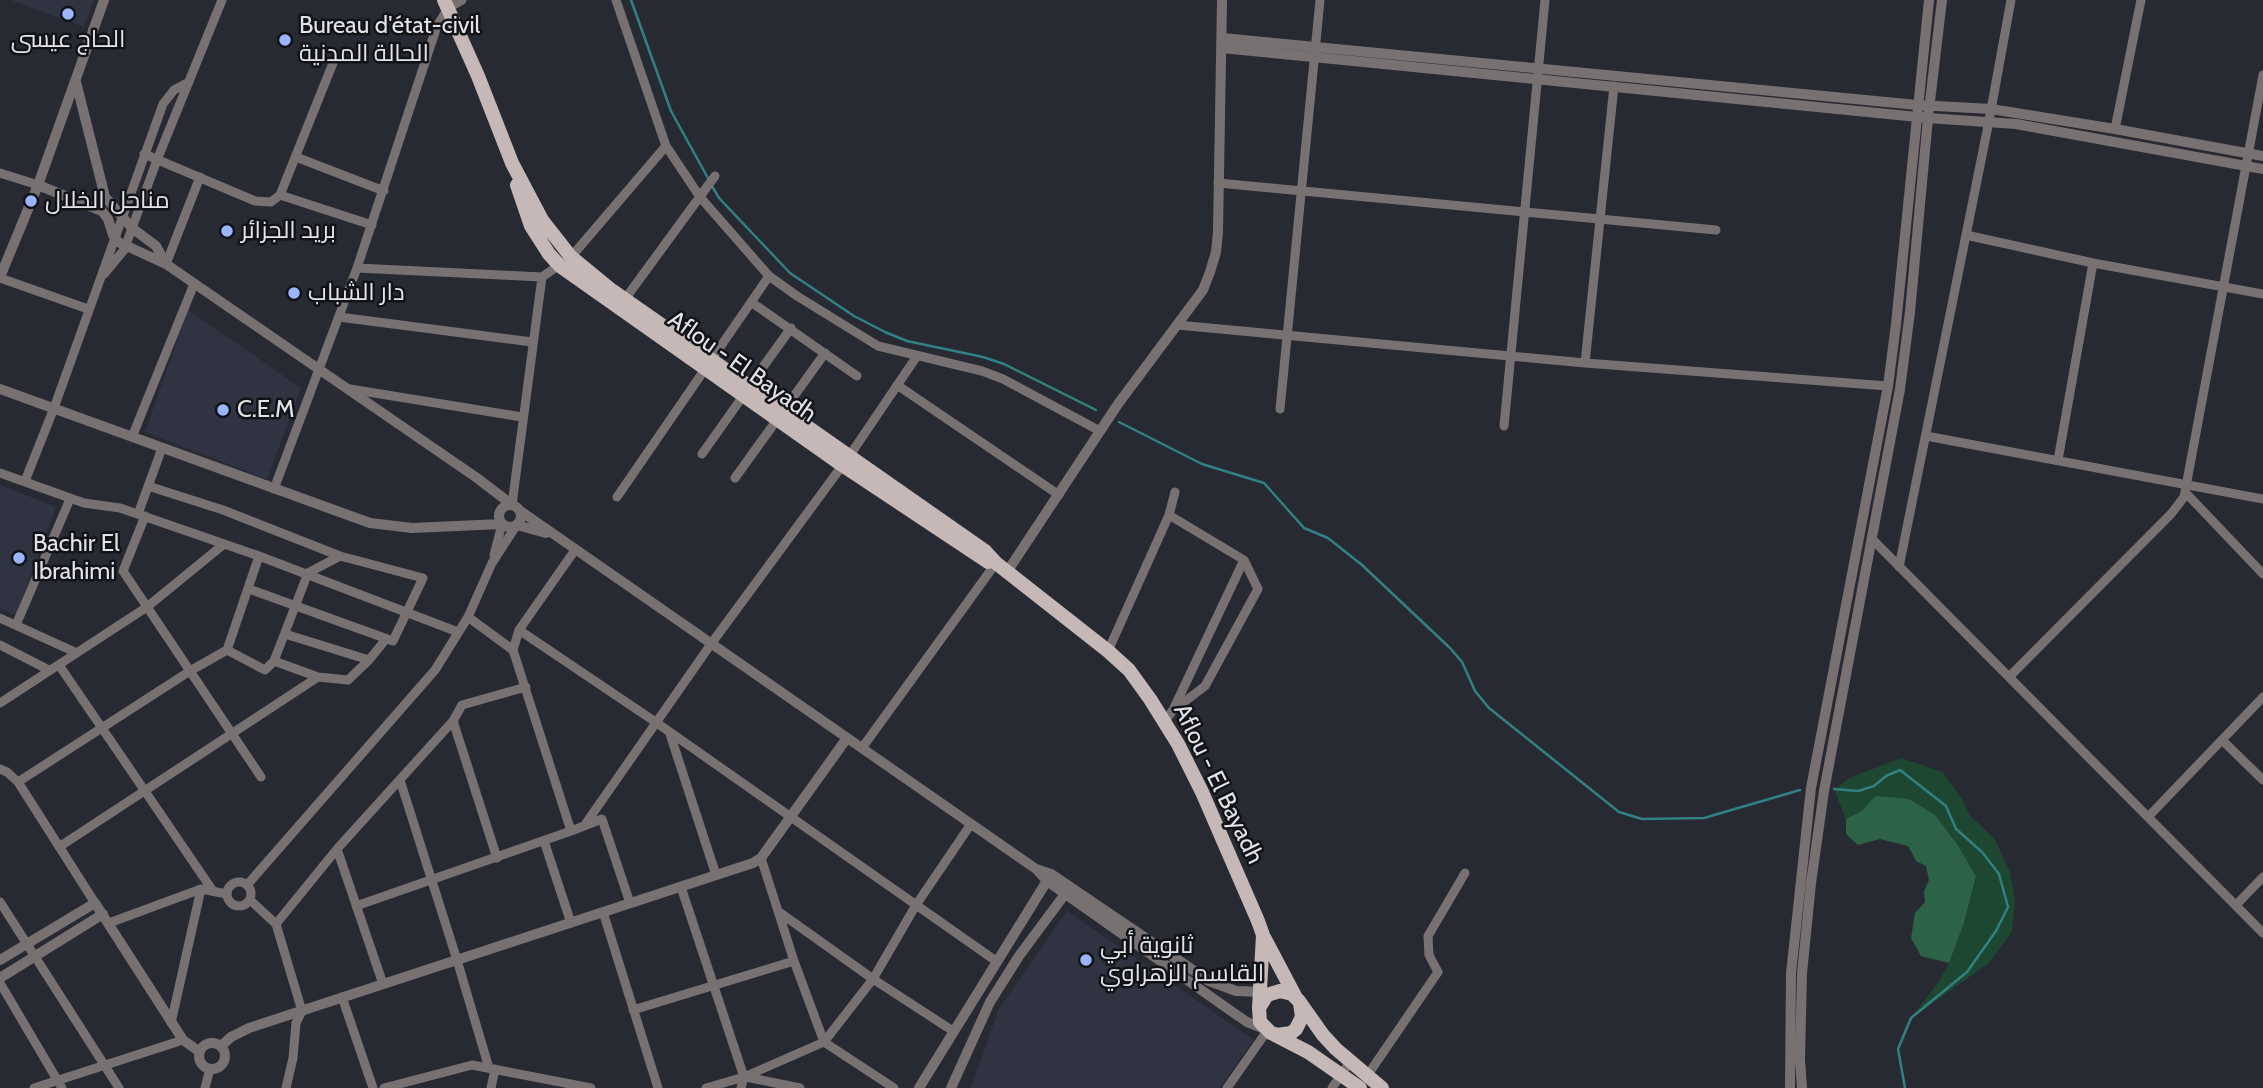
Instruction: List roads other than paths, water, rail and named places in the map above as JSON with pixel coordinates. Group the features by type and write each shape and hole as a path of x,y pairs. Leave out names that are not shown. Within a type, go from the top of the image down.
{"main road":[{"name":"Aflou - El Bayadh","path":"446,4 512,163 565,261 846,460 985,551 1002,568 1108,651 1129,670 1169,716 1263,935 1267,992 1259,1007 1260,1023 1268,1031"},
{"name":"Aflou - El Bayadh","path":"565,261 625,299 709,364"},
{"path":"1263,935 1299,1001 1323,1035 1350,1062 1363,1082"},
{"path":"1267,992 1286,992 1299,1001 1302,1017 1296,1029 1284,1035 1268,1031"},
{"path":"1268,1031 1308,1052 1341,1075 1382,1088"}],"street":[{"path":"88,309 0,277 38,186 104,0"},
{"path":"100,278 120,257 126,246 157,160 222,0"},
{"path":"274,489 384,191 436,26 446,4 462,0"},
{"path":"616,0 666,146 701,195 769,276 878,346 982,371 1003,379 1100,431"},
{"path":"862,748 1059,495 1100,431 1203,290 1216,252 1222,0"},
{"path":"1280,409 1320,0"},
{"path":"1504,426 1545,0"},
{"path":"1802,1088 1802,973 1811,883 1824,791 1891,446 1907,339 1929,0"},
{"path":"1790,1088 1791,973 1811,788 1888,386 1922,111 1942,0"},
{"path":"1899,567 2011,0"},
{"path":"2115,129 2141,0"},
{"path":"1222,43 1922,111"},
{"path":"144,154 260,202 271,202 280,195 333,63"},
{"path":"1538,74 1614,86 1990,115 2115,129 2263,156"},
{"path":"2009,677 2171,514 2186,489 2263,75"},
{"path":"76,82 102,190 121,217 156,246 166,264"},
{"path":"25,481 165,100 174,90 188,82"},
{"path":"1585,363 1614,86"},
{"path":"63,114 84,116"},
{"path":"1990,115 2263,169"},
{"path":"357,268 542,277 565,261 666,146"},
{"path":"296,157 384,191"},
{"path":"0,173 102,211 108,219 114,238 166,264 1049,878 1209,981 1236,991 1267,992"},
{"path":"625,299 715,176"},
{"path":"166,264 200,177"},
{"path":"1218,183 1716,230"},
{"path":"280,195 372,225"},
{"path":"1966,235 2093,263 2263,294"},
{"path":"2057,460 2093,263"},
{"path":"617,497 769,276"},
{"path":"247,885 435,670 468,617 492,563 521,519 514,506 522,417 542,277"},
{"path":"132,437 194,284"},
{"path":"751,302 857,376"},
{"path":"339,317 532,342"},
{"path":"1177,325 1585,363 1888,386"},
{"path":"702,454 791,328"},
{"path":"735,478 825,353"},
{"path":"584,826 711,644 846,460 917,356"},
{"path":"897,385 1059,495"},
{"path":"345,388 522,417"},
{"path":"0,389 370,523 391,527 478,525 500,519"},
{"path":"1926,436 2057,460 2186,489 2263,499"},
{"path":"162,448 123,571 261,777"},
{"path":"0,473 70,499 121,508 308,573 458,632"},
{"path":"477,478 495,499 500,519 510,527 516,525 559,538"},
{"path":"148,486 223,510 340,556 423,578 393,641 249,590"},
{"path":"2186,489 2263,574"},
{"path":"1108,651 1168,516 1175,492"},
{"path":"16,625 70,499"},
{"path":"492,563 505,506 514,506"},
{"path":"1168,516 1244,560 1258,589 1205,687 1169,716"},
{"path":"1872,540 2263,933"},
{"path":"0,703 147,607 224,544"},
{"path":"513,650 519,630 575,550"},
{"path":"18,782 101,727 227,650 259,556"},
{"path":"227,650 265,670 274,661 308,573 340,556"},
{"path":"1169,716 1244,560"},
{"path":"468,617 513,650 571,831"},
{"path":"0,618 77,653"},
{"path":"519,630 657,723 996,961"},
{"path":"285,634 369,660"},
{"path":"274,661 318,677 348,680 386,639"},
{"path":"0,645 49,670"},
{"path":"59,665 213,891"},
{"path":"59,847 318,677"},
{"path":"276,925 337,849 453,721 462,705 526,687"},
{"path":"2148,817 2263,697"},
{"path":"453,721 497,858"},
{"path":"670,734 716,875"},
{"path":"221,1046 231,1037 249,1028 753,863 761,858 846,738"},
{"path":"2222,740 2263,780"},
{"path":"0,769 18,782 171,1023 183,1040 200,1052 202,1065 210,1069 218,1068 224,1062 225,1054 221,1046"},
{"path":"400,780 492,1069 491,1088"},
{"path":"356,906 602,819 630,903"},
{"path":"706,1088 744,1077 824,1042 873,979 916,905 971,824"},
{"path":"544,841 571,923"},
{"path":"337,849 383,984"},
{"path":"761,858 794,961 824,1042 894,1088"},
{"path":"1363,1082 1438,972 1429,955 1428,936 1465,873"},
{"path":"2236,905 2263,877"},
{"path":"919,1088 1049,878"},
{"path":"236,882 247,885 251,892 250,900 244,906 235,906 229,901 227,894 230,886 236,882"},
{"path":"681,887 744,1077 741,1088"},
{"path":"0,978 106,918 201,889 227,894"},
{"path":"171,1023 201,889"},
{"path":"1068,890 1231,1011 1268,1031 1227,1088"},
{"path":"951,1088 990,1002 1019,956 1068,890"},
{"path":"250,900 276,925 302,1011 296,1023 293,1059 286,1088"},
{"path":"0,902 119,1088"},
{"path":"0,960 95,903"},
{"path":"603,912 657,1088"},
{"path":"779,912 873,979 953,1031"},
{"path":"633,1010 794,961"},
{"path":"0,983 60,1084"},
{"path":"342,998 373,1088"},
{"path":"34,1088 60,1084 105,1065 183,1040"},
{"path":"200,1052 209,1044 221,1046"},
{"path":"1332,1088 1350,1062"},
{"path":"384,1088 472,1065 591,1088"},
{"path":"205,1088 210,1069"},
{"path":"744,1077 800,1088"}],"waterway":[{"path":"631,0 671,111 709,180"},
{"path":"712,186 719,198 790,273 854,316 907,341 1004,364 1096,410"},
{"path":"1119,422 1202,464 1264,483 1304,528 1328,538 1362,565 1450,648 1462,662 1475,691 1489,708 1619,812 1642,819 1704,818 1800,790"},
{"path":"1834,789 1858,791 1874,786 1886,776 1900,770 1946,806 1956,829 1982,852 1999,874 2008,907 1996,931 1967,972 1911,1018 1898,1049 1905,1088"}],"place":[{"name":"الحاج عيسى","path":"68,14"},
{"name":"Bureau d'état-civil الحالة المدنية","path":"285,40"},
{"name":"مناحل الخلال","path":"31,201"},
{"name":"بريد الجزائر","path":"227,231"},
{"name":"دار الشباب","path":"294,293"},
{"name":"C.E.M","path":"223,410"},
{"name":"Bachir El Ibrahimi","path":"19,558"},
{"name":"ثانوية أبي القاسم الزهراوي","path":"1086,960"}]}
